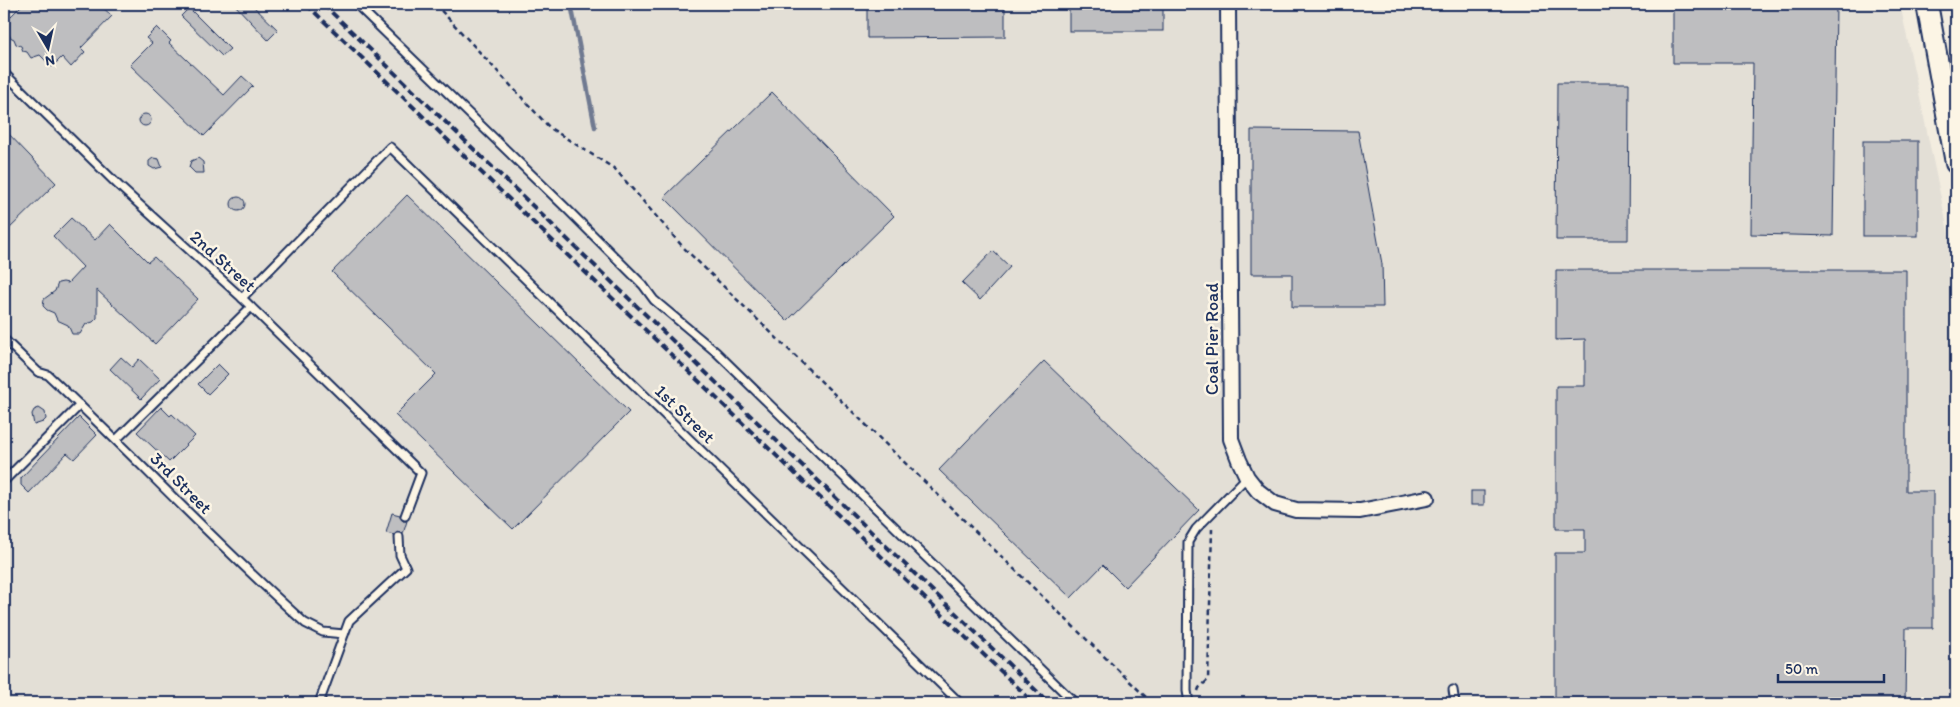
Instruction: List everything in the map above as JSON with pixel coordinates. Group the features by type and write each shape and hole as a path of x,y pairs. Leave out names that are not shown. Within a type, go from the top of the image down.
{"main road":[{"path":"1927,4 1956,163"}],"street":[{"name":"Coal Pier Road","path":"1228,4 1231,439 1239,460 1258,491 1275,504 1296,510 1360,510 1427,498"}],"lane":[{"path":"356,4 566,208 643,285 654,300 716,352 1075,703"},
{"name":"2nd Street","path":"4,73 118,185 242,298 421,473 405,516"},
{"name":"1st Street","path":"242,298 390,147 960,703"},
{"path":"117,439 251,307"},
{"name":"3rd Street","path":"4,339 38,372 48,375 117,439 215,538 304,623 323,632 344,634"},
{"path":"4,481 80,404"},
{"path":"1189,703 1187,691 1188,542 1196,529 1248,477"},
{"path":"319,703 349,621 406,568 400,555 400,537"},
{"path":"1452,690 1455,703"}],"path":[{"path":"435,4 550,128 615,168 683,247 1152,703"},
{"path":"1198,696 1199,688 1208,680 1212,529"}],"shaded area":[{"path":"4,4 1900,4 1956,269 1956,703 4,703"}],"building":[{"path":"23,4 99,4 112,16 81,48 85,52 71,67 62,57 52,67 40,55 31,58 4,31 4,23"},
{"path":"234,4 251,4 278,30 268,40"},
{"path":"867,4 1005,4 1005,37 867,38"},
{"path":"1069,4 1163,4 1163,31 1069,31"},
{"path":"1673,4 1836,4 1833,236 1751,234 1753,63 1673,63"},
{"path":"189,8 230,49 222,56 181,16"},
{"path":"157,27 171,41 169,43 224,95 242,76 253,86 204,136 130,65 152,43 146,38"},
{"path":"1557,83 1629,83 1628,240 1556,240"},
{"path":"772,92 894,216 787,321 664,197"},
{"path":"145,114 151,120 145,126 139,120"},
{"path":"4,129 56,183 4,234"},
{"path":"1251,130 1358,131 1382,264 1383,307 1292,307 1292,274 1251,274"},
{"path":"1863,141 1918,141 1918,236 1863,236"},
{"path":"153,158 159,159 162,167 154,169 149,166 149,161"},
{"path":"198,158 203,162 204,173 195,173 189,167 191,161"},
{"path":"407,195 629,412 513,529 395,415 436,374 332,272"},
{"path":"235,197 241,197 245,204 241,211 235,211 231,207 231,201"},
{"path":"71,218 95,240 110,224 148,262 154,257 198,299 155,344 97,290 97,318 93,322 86,324 80,334 72,334 68,325 57,320 54,313 43,306 44,299 55,291 58,283 68,283 83,267 53,236"},
{"path":"993,251 1010,267 980,300 962,283"},
{"path":"1556,270 1906,270 1906,491 1933,491 1933,628 1906,628 1905,703 1555,703 1555,553 1585,553 1585,529 1556,529 1556,386 1585,386 1585,339 1556,340"},
{"path":"121,357 132,367 139,359 160,379 141,399 110,369"},
{"path":"1044,361 1199,510 1125,587 1103,565 1071,598 939,470"},
{"path":"218,364 228,374 208,394 198,384"},
{"path":"161,407 170,416 172,414 195,436 169,462 137,432"},
{"path":"39,408 45,412 46,419 34,425 32,414 34,410"},
{"path":"79,417 97,435 74,459 67,453 29,493 21,485 21,478"},
{"path":"1471,491 1484,491 1484,505 1471,505"},
{"path":"392,513 400,515 403,521 407,521 403,534 399,532 394,535 386,533"}],"waterway":[{"path":"571,4 595,127"}],"railway":[{"path":"306,4 1034,703"},
{"path":"323,4 1049,703"}]}
